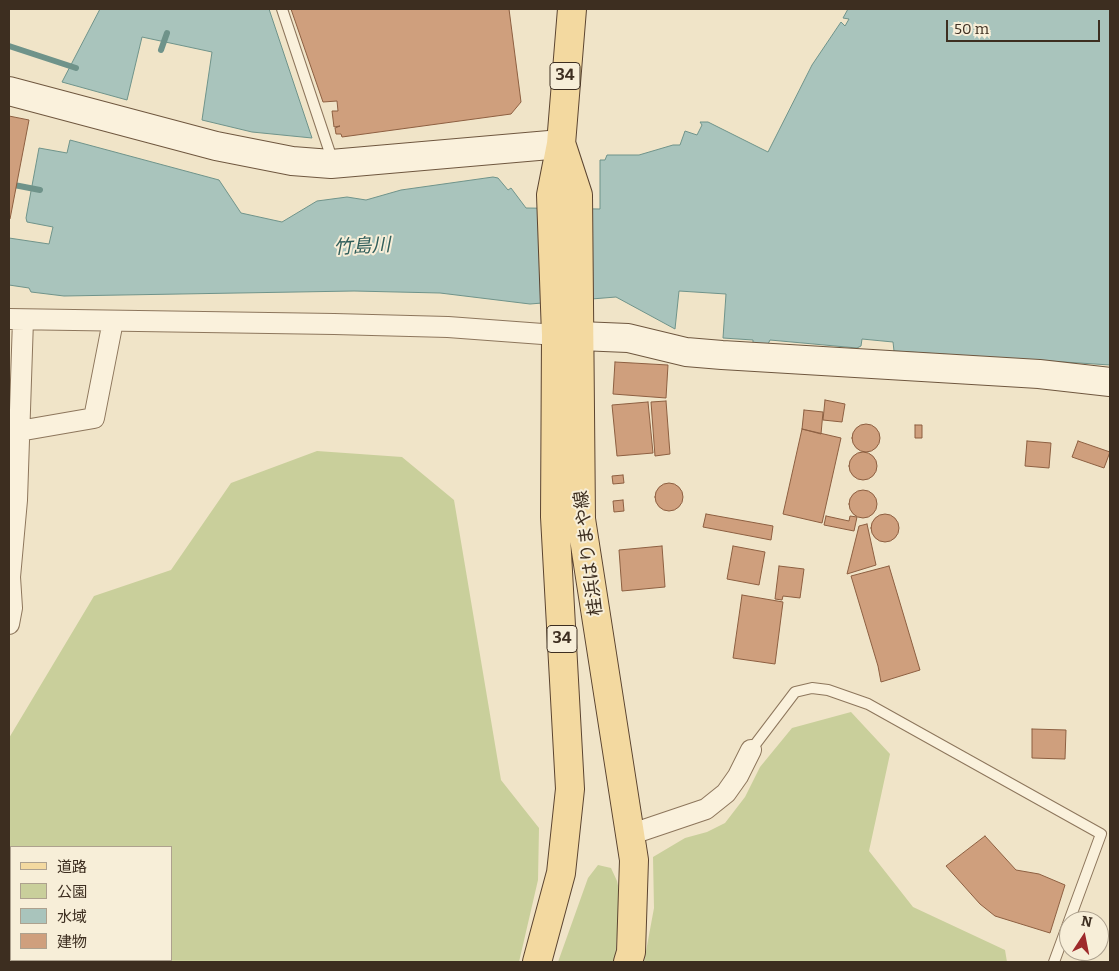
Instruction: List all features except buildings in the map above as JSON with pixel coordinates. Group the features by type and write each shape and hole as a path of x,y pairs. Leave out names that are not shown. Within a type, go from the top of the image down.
{"main road":[{"name":"桂浜はりまや線","path":"572,9 562,144 551,194 565,205 567,324 580,518 634,860 628,962"},
{"name":"桂浜はりまや線","path":"537,962 561,873 570,789 556,517 567,324"}],"street":[{"path":"9,91 258,156 334,164 562,144"},
{"path":"9,624 12,608 10,578 19,431 16,320 419,326 567,324 686,352 1039,374 1110,382"},
{"path":"19,431 94,418 113,322"},
{"path":"629,835 706,809 726,793 738,776 751,750"}],"lane":[{"path":"282,9 334,164"},
{"path":"751,750 795,692 812,688 828,690 868,704 1101,834 1054,962"}],"green space":[{"path":"317,451 402,457 454,500 501,780 539,828 538,880 519,962 9,962 9,738 94,596 171,570 231,483"},
{"path":"851,712 890,754 869,851 913,907 1005,950 1007,962 644,962 654,908 653,857 685,838 707,832 725,823 745,797 760,767 792,728"},
{"path":"598,865 611,868 617,881 620,895 615,962 558,962 588,878"}],"water":[{"path":"100,9 269,9 312,138 252,132 202,120 212,52 142,37 127,100 62,82"},
{"name":"竹島川","path":"848,9 1110,9 1110,365 894,351 893,342 862,339 861,346 857,348 770,340 768,344 753,343 753,340 723,338 726,294 679,291 675,329 616,297 530,304 440,293 354,291 64,296 31,292 29,288 9,285 9,238 49,244 53,227 27,222 26,218 39,148 67,153 70,140 219,180 241,213 282,222 317,201 347,197 366,200 401,190 493,177 498,178 508,190 511,188 526,208 600,209 600,160 605,160 607,155 639,155 673,145 680,145 685,131 697,135 702,125 700,122 708,122 768,152 812,65 841,22 845,26 849,19 843,18"}],"waterway":[{"path":"161,50 167,33"},
{"path":"9,46 76,68"},
{"path":"9,184 40,190"}]}
